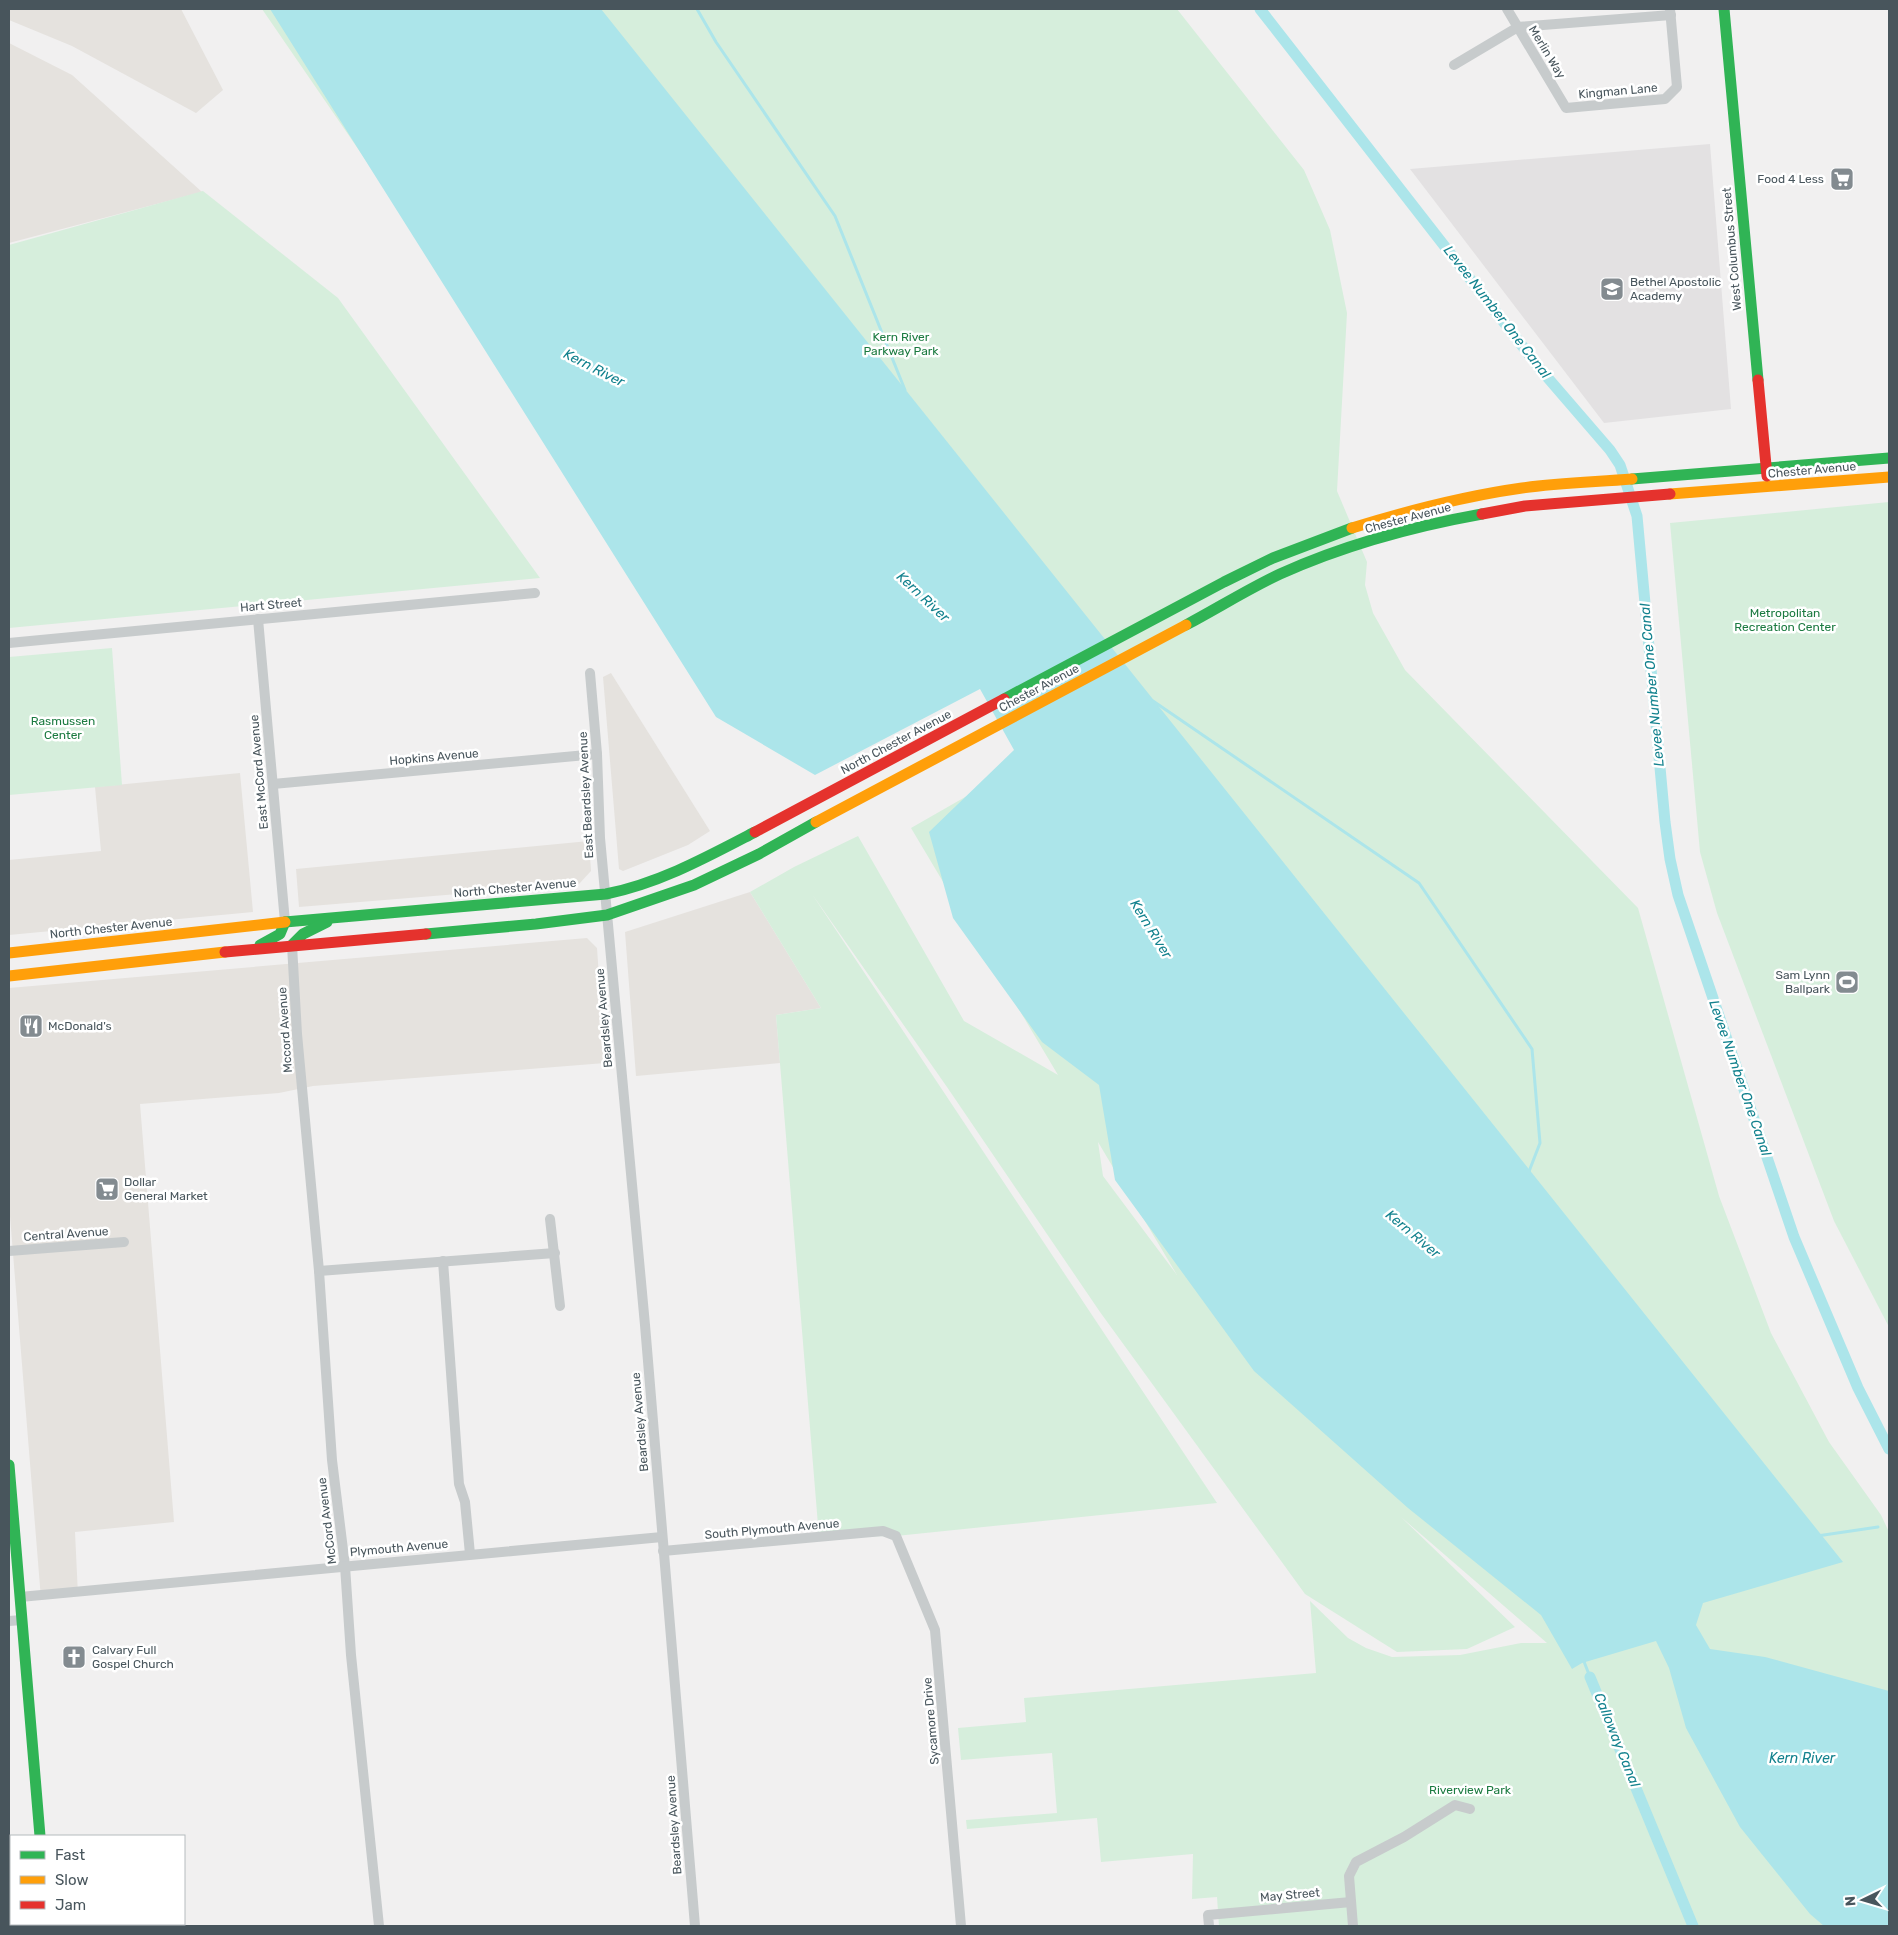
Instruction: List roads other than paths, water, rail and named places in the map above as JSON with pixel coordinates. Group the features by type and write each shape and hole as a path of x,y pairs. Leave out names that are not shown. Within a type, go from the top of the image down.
{"main road":[{"name":"West Columbus Street","path":"1724,9 1768,488"},
{"name":"Chester Avenue","path":"982,712 1273,558 1343,530 1394,514 1439,503 1523,488 1889,458"},
{"name":"Chester Avenue","path":"607,915 694,885 760,854 858,798 1192,622 1233,598 1280,574 1312,561 1399,532 1443,521 1525,506 1889,478"},
{"name":"North Chester Avenue","path":"9,953 285,922 606,894 626,890 687,868 982,712"},
{"path":"9,976 292,945 536,924 607,915"},
{"path":"292,945 297,938 308,930 340,917"},
{"path":"253,949 282,934 285,929 285,922"},
{"path":"9,1465 40,1835"}],"street":[{"name":"Merlin Way","path":"1507,9 1566,108"},
{"path":"1454,65 1518,27 1671,12"},
{"name":"Kingman Lane","path":"1566,108 1665,99 1670,95 1677,87 1671,12"},
{"name":"Hart Street","path":"9,643 535,593"},
{"name":"East McCord Avenue","path":"258,619 285,922"},
{"name":"East Beardsley Avenue","path":"590,672 597,754 600,838 607,915"},
{"name":"Hopkins Avenue","path":"273,784 597,754"},
{"name":"Beardsley Avenue","path":"607,915 645,1325 695,1926"},
{"name":"Mccord Avenue","path":"292,945 304,1113"},
{"name":"McCord Avenue","path":"304,1113 332,1460 345,1566 352,1665 379,1926"},
{"path":"550,1220 560,1306"},
{"name":"Central Avenue","path":"9,1251 124,1242"},
{"path":"318,1271 555,1253"},
{"path":"444,1260 459,1484 465,1502 470,1554"},
{"name":"South Plymouth Avenue","path":"663,1551 883,1531"},
{"name":"Sycamore Drive","path":"883,1531 896,1536 935,1630 961,1926"},
{"name":"Plymouth Avenue","path":"20,1597 662,1536"},
{"path":"9,1621 22,1620"},
{"path":"1353,1926 1349,1876 1356,1862 1404,1837 1456,1805 1470,1809"},
{"name":"May Street","path":"1209,1926 1208,1915 1351,1902"}],"water":[{"name":"Kern River","path":"270,9 601,9 1843,1562 1703,1603 1696,1625 1710,1649 1765,1657 1889,1691 1889,1926 1824,1926 1810,1914 1740,1827 1686,1728 1669,1668 1656,1641 1582,1663 1572,1669 1541,1615 1408,1508 1254,1371 1115,1180 1099,1085 1042,1042 953,918 929,832 1014,750 980,689 815,775 716,717"}],"waterway":[{"path":"697,9 716,42 835,216 905,390"},
{"name":"Levee Number One Canal","path":"1260,9 1541,370 1610,450 1620,465 1637,516 1665,822 1670,859 1678,895 1794,1237 1858,1388 1889,1449"},
{"path":"1153,701 1419,883 1532,1049 1540,1143 1528,1174"},
{"path":"1817,1536 1878,1527"},
{"name":"Calloway Canal","path":"1583,1659 1590,1677"},
{"name":"Calloway Canal","path":"1590,1677 1693,1926"}],"place":[{"name":"Food 4 Less","path":"1842,179"},
{"name":"Bethel Apostolic Academy","path":"1612,289"},
{"name":"Sam Lynn Ballpark","path":"1847,982"},
{"name":"McDonald's","path":"31,1026"},
{"name":"Dollar General Market","path":"107,1189"},
{"name":"Calvary Full Gospel Church","path":"74,1657"}],"park label":[{"name":"Kern River Parkway Park","path":"901,344"},
{"name":"Metropolitan Recreation Center","path":"1785,620"},
{"name":"Rasmussen Center","path":"63,728"},
{"name":"Riverview Park","path":"1470,1790"}]}
